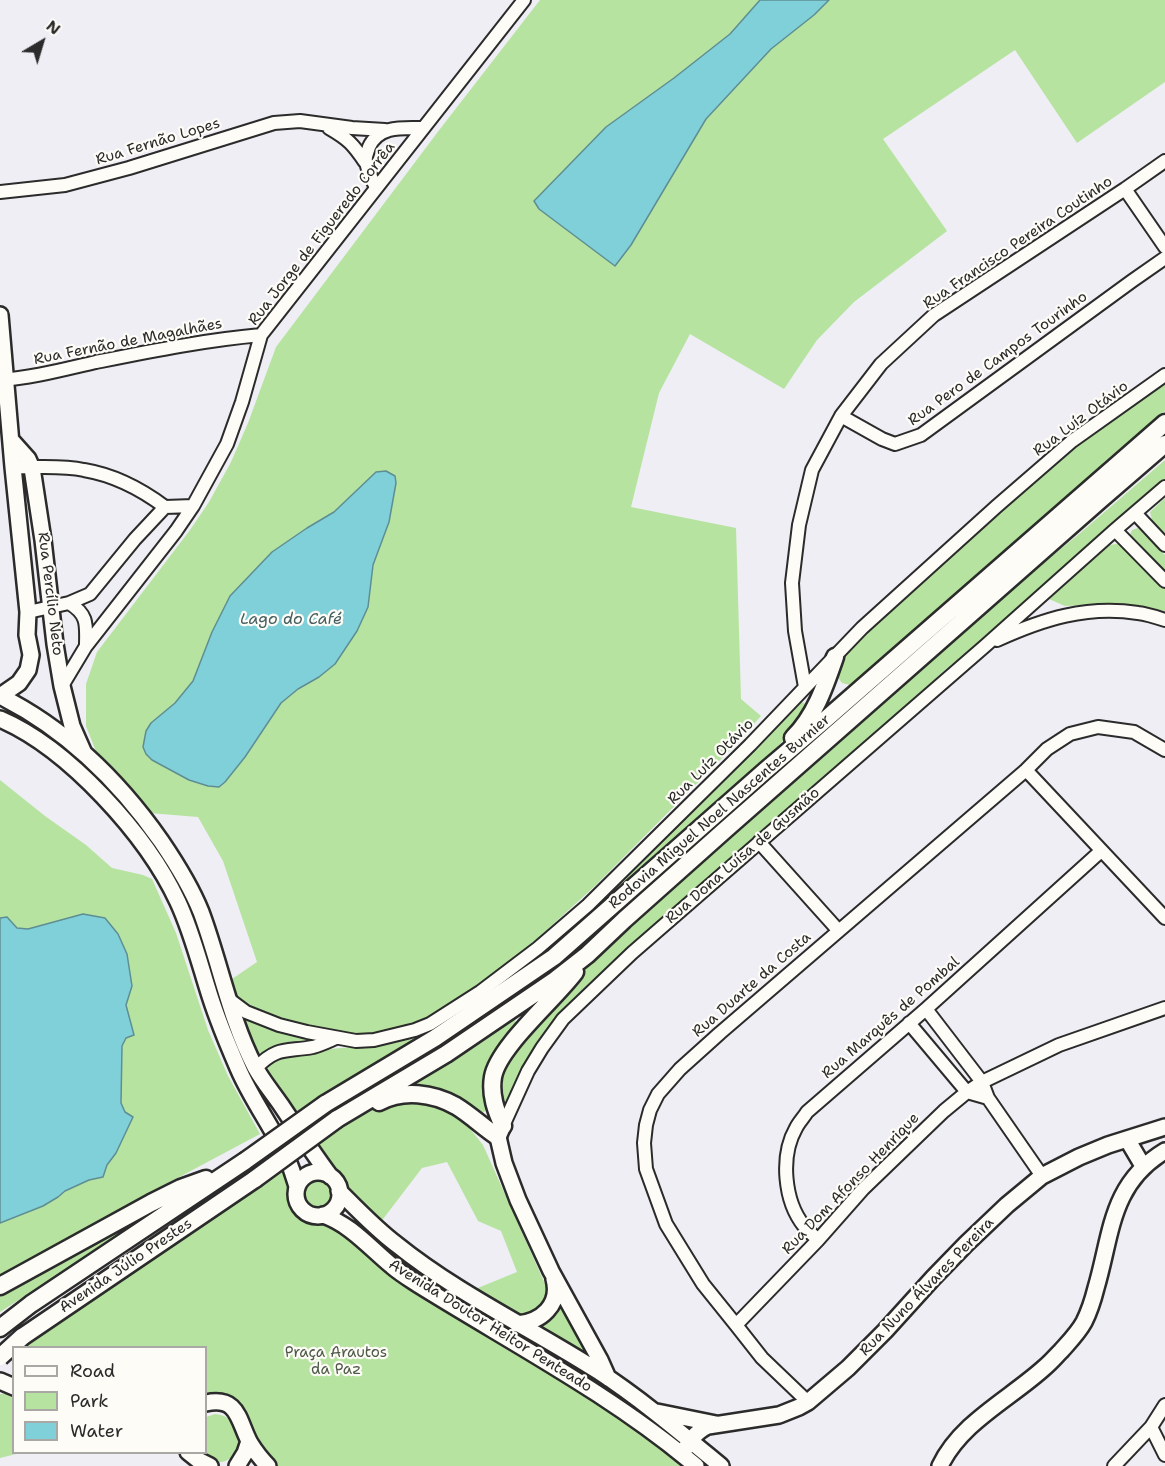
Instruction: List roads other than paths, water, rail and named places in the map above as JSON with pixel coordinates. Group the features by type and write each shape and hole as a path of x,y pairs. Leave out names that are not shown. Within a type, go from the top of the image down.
{"highway":[{"name":"Rodovia Miguel Noel Nascentes Burnier","path":"245,1161 325,1104 435,1038 554,957 1165,423"},
{"name":"Rodovia Miguel Noel Nascentes Burnier","path":"255,1179 339,1118 446,1054 555,980 587,955 725,830 1165,444"},
{"path":"766,770 813,711 835,657"},
{"path":"339,1118 395,1095 426,1095 457,1107 483,1127 501,1132 493,1100 493,1076 501,1059 514,1040 567,984 587,955"},
{"name":"Avenida Júlio Prestes","path":"2,1325 245,1161"},
{"path":"0,1286 181,1188 230,1171"},
{"name":"Avenida Júlio Prestes","path":"12,1346 22,1337 255,1179"},
{"name":"Avenida Júlio Prestes","path":"0,1357 12,1346"}],"main road":[{"name":"Rua Percílio Neto","path":"0,315 3,380 28,612 27,635 31,655 28,670 19,683 0,696"},
{"name":"Rua Percílio Neto","path":"10,440 28,459 32,468 50,608 63,686 72,726 83,752"},
{"path":"0,696 50,726 83,752 133,804 173,859 200,911 243,1038 256,1068 337,1184 338,1203 329,1213 316,1216 304,1211 296,1200 297,1186 288,1161 240,1072 211,999 178,902 150,854 94,787 33,737 0,718"},
{"path":"119,815 125,813 133,804"},
{"name":"Rua Nuno Álvares Pereira","path":"690,1440 700,1430 716,1424 779,1415 808,1402 848,1368 885,1331 966,1244 1042,1176 1079,1157 1165,1127"},
{"path":"501,1132 504,1163 518,1200 551,1271 608,1378 654,1411 721,1466"},
{"path":"1127,1139 1143,1166"},
{"path":"940,1466 957,1441 974,1424 1046,1367 1073,1338 1084,1322 1092,1303 1108,1234 1117,1207 1128,1186 1143,1166 1165,1151"},
{"path":"297,1186 306,1175 321,1172 330,1176"},
{"name":"Avenida Doutor Heitor Penteado","path":"339,1191 394,1243 451,1283 608,1378 599,1395"},
{"name":"Avenida Doutor Heitor Penteado","path":"323,1215 349,1229 393,1267 419,1285 599,1395 652,1430 682,1454"},
{"path":"517,1324 529,1323 546,1313 553,1302 556,1287 551,1271"},
{"path":"207,1403 225,1403 236,1410 249,1441 268,1466"},
{"path":"654,1411 716,1424"},
{"path":"690,1440 682,1454 696,1466"},
{"path":"237,1466 249,1441"},
{"path":"190,1454 210,1466"}],"street":[{"name":"Rua Jorge de Figueredo Corrêa","path":"63,686 86,646 193,506 227,444 242,402 261,335 524,0"},
{"name":"Rua Fernão Lopes","path":"0,192 65,185 129,168 274,123 300,121 385,130 423,128"},
{"name":"Rua Fernão Lopes","path":"323,124 346,137 354,145 365,162 376,188"},
{"path":"365,162 372,141 385,130"},
{"name":"Rua Francisco Pereira Coutinho","path":"805,687 795,631 792,583 799,525 812,470 841,416 881,364 934,315 1165,160"},
{"path":"1125,189 1165,247"},
{"name":"Rua Pero de Campos Tourinho","path":"841,416 882,439 896,444 921,435 1165,258"},
{"name":"Rua Fernão de Magalhães","path":"3,380 180,345 261,335"},
{"name":"Rua Luíz Otávio","path":"230,999 240,1008 265,1020 296,1030 356,1041 374,1040 430,1024 480,992 506,974 588,905 750,745 862,628 997,506 1072,441 1165,375"},
{"path":"13,467 84,470 124,482 150,495 165,507 193,506"},
{"name":"Rua Dona Luísa de Gusmão","path":"501,1132 528,1071 563,1019 632,953 986,646 1165,487"},
{"path":"28,612 77,601 90,594 135,539 165,507"},
{"path":"1136,513 1165,545"},
{"path":"1115,530 1165,581"},
{"path":"69,603 79,609 85,618 86,646"},
{"path":"986,646 1025,627 1063,615 1096,611 1137,613 1165,620"},
{"name":"Rua Duarte da Costa","path":"808,1402 762,1358 703,1284 666,1224 646,1169 646,1125 658,1094 680,1069 745,1010 1026,770 1047,749 1070,734 1098,727 1134,732 1165,750"},
{"path":"1026,770 1165,918"},
{"path":"759,842 838,930"},
{"name":"Rua Marquês de Pombal","path":"818,1240 803,1225 793,1206 787,1185 785,1164 789,1144 796,1128 807,1113 926,1009 1101,850"},
{"name":"Rua Dom Afonso Henrique","path":"736,1325 818,1240 863,1189 967,1092 982,1082 1059,1045 1165,1008"},
{"path":"926,1009 982,1082 988,1098 1042,1176"},
{"path":"909,1023 967,1092 988,1098"},
{"path":"256,1068 268,1057 280,1051 316,1046 336,1038"},
{"path":"941,1060 956,1047"},
{"path":"1114,1466 1151,1427 1165,1406"},
{"path":"1151,1427 1165,1455"}],"water":[{"path":"760,0 829,0 771,49 706,119 631,245 615,266 539,209 534,201 606,127 730,34"},
{"name":"Lago do Café","path":"386,471 395,476 396,483 389,522 373,565 368,607 357,631 335,664 281,703 245,757 219,787 189,780 152,760 143,747 146,731 151,723 175,703 193,681 212,632 230,596 272,552 334,512 376,472"},
{"path":"83,914 105,918 118,934 127,954 132,986 126,1005 134,1035 126,1038 122,1046 121,1103 125,1112 133,1117 103,1177 89,1180 65,1191 43,1206 0,1223 0,918 7,917 17,928 28,929"}],"park label":[{"name":"Praça Arautos da Paz","path":"336,1362"}]}
